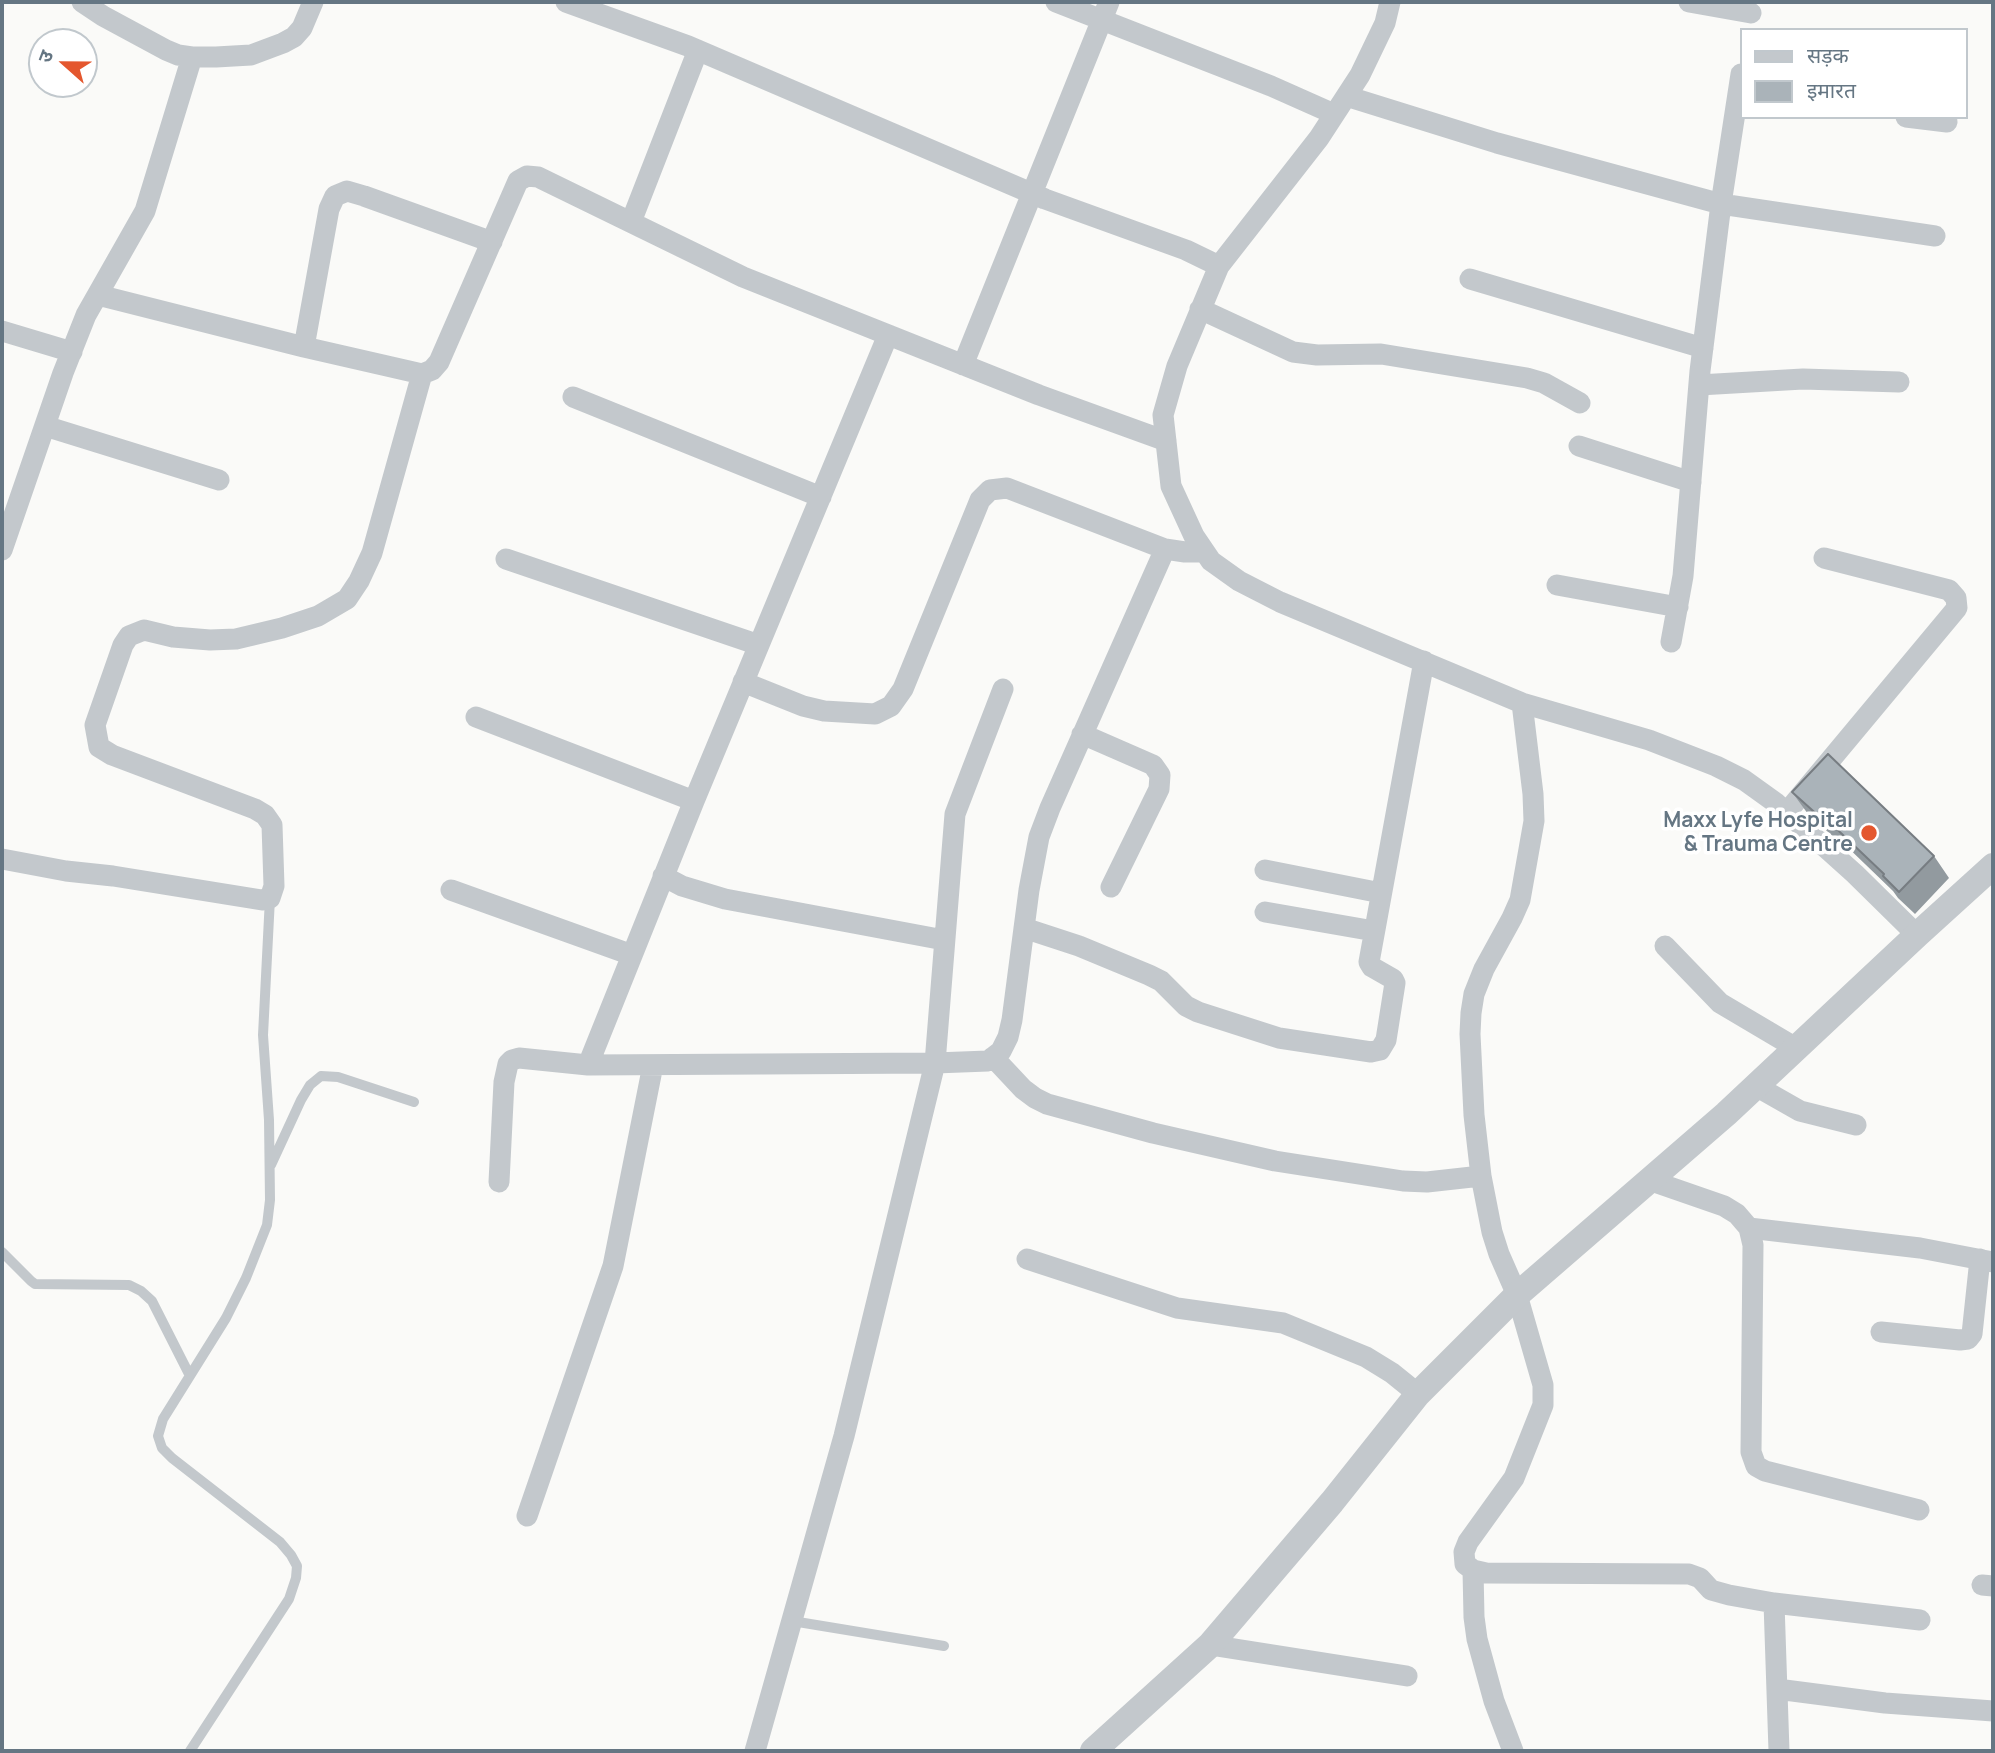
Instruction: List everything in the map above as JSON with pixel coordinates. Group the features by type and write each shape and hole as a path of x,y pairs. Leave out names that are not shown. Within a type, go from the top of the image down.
{"street":[{"path":"94,5 166,50 192,57 251,55 283,43 294,37 302,28 313,2"},
{"path":"566,2 698,50 1031,194 1186,250 1219,266"},
{"path":"1056,2 1105,10 1340,105 1497,143 1721,204 1935,236"},
{"path":"1390,2 1385,23 1360,75 1319,138 1219,266 1177,366 1163,415 1171,486 1194,536 1211,561 1239,581 1280,602 1522,703 1649,740 1744,780 1787,812 1917,935"},
{"path":"1689,2 1751,15"},
{"path":"963,365 1105,10"},
{"path":"631,222 698,50"},
{"path":"2,550 86,316 145,211 192,57"},
{"path":"1671,642 1683,576 1699,385 1721,204 1739,99"},
{"path":"1922,119 1947,122"},
{"path":"98,295 422,374 432,370 439,362 518,181 527,176 538,177 743,277 1039,395 1166,441"},
{"path":"304,347 329,209 335,196 347,191 492,242"},
{"path":"1470,279 1703,348"},
{"path":"1200,309 1293,352 1317,355 1381,354 1527,378 1544,383 1580,403"},
{"path":"2,331 72,352"},
{"path":"588,1065 663,876 888,335"},
{"path":"2,859 262,900 271,898 274,886 272,825 265,816 255,809 112,755 99,747 96,725 123,645 129,636 144,630 185,638 236,639 318,616 347,599 372,553 422,374"},
{"path":"1699,385 1792,379 1899,382"},
{"path":"573,397 821,497"},
{"path":"45,426 219,480"},
{"path":"1578,446 1691,482"},
{"path":"743,682 803,706 824,711 875,714 891,706 903,689 981,500 990,490 1007,488 1165,549 1205,552"},
{"path":"499,1182 504,1082 508,1064 519,1058 588,1065 935,1063 988,1060 1001,1051 1012,1020 1039,837 1165,549"},
{"path":"1787,812 1957,608 1956,598 1949,590 1824,558"},
{"path":"506,559 759,645"},
{"path":"1556,585 1678,607"},
{"path":"1024,928 1079,946 1149,975 1161,981 1186,1006 1198,1012 1279,1038 1371,1052 1380,1050 1386,1040 1395,983 1393,979 1372,967 1369,961 1424,661"},
{"path":"754,1751 844,1436 935,1063 955,814 1003,688"},
{"path":"1522,703 1534,794 1534,821 1520,900 1474,994 1471,1013 1474,1115 1481,1176 1492,1232 1517,1296 1543,1385 1543,1405 1514,1478 1468,1542 1464,1552 1465,1564 1473,1570 1486,1573 1689,1574 1700,1578 1717,1593 1774,1603 1920,1620"},
{"path":"475,717 694,801"},
{"path":"1082,734 1153,765 1160,775 1159,789 1111,887"},
{"path":"1093,1751 1210,1645 1332,1502 1418,1394 1517,1296 1756,1086 1993,866"},
{"path":"1265,870 1381,892"},
{"path":"663,876 682,886 725,899 944,940"},
{"path":"450,890 632,955"},
{"path":"1265,912 1374,930"},
{"path":"1665,946 1730,1011 1796,1048"},
{"path":"993,1057 1023,1089 1047,1104 1153,1133 1275,1161 1403,1181 1427,1182 1481,1176"},
{"path":"527,1516 613,1266 653,1065"},
{"path":"1756,1086 1800,1111 1856,1125"},
{"path":"1649,1180 1724,1206 1737,1214 1749,1228 1753,1245 1751,1452 1756,1466 1765,1471 1919,1510"},
{"path":"1749,1228 1920,1248 1986,1261 1972,1334 1968,1339 1881,1332"},
{"path":"1027,1259 1177,1308 1283,1323 1366,1357 1418,1394"},
{"path":"1473,1570 1477,1639 1494,1701 1513,1751"},
{"path":"1774,1603 1779,1751"},
{"path":"1210,1645 1407,1676"},
{"path":"1777,1689 1898,1704 1993,1711"}],"lane":[{"path":"190,1751 289,1599 296,1578 297,1566 280,1542 162,1448 158,1436 163,1419 226,1318 267,1225 270,1167 263,1035 271,898"},
{"path":"270,1167 301,1100 310,1085 321,1076 338,1077 414,1102"},
{"path":"2,1252 35,1284 129,1285 141,1291 152,1301 190,1376"},
{"path":"792,1620 944,1647"}],"building":[{"path":"1828,754 1934,856 1899,892 1884,874 1823,816 1821,818 1792,792"}],"place":[{"name":"Maxx Lyfe Hospital & Trauma Centre","path":"1869,833"}]}
